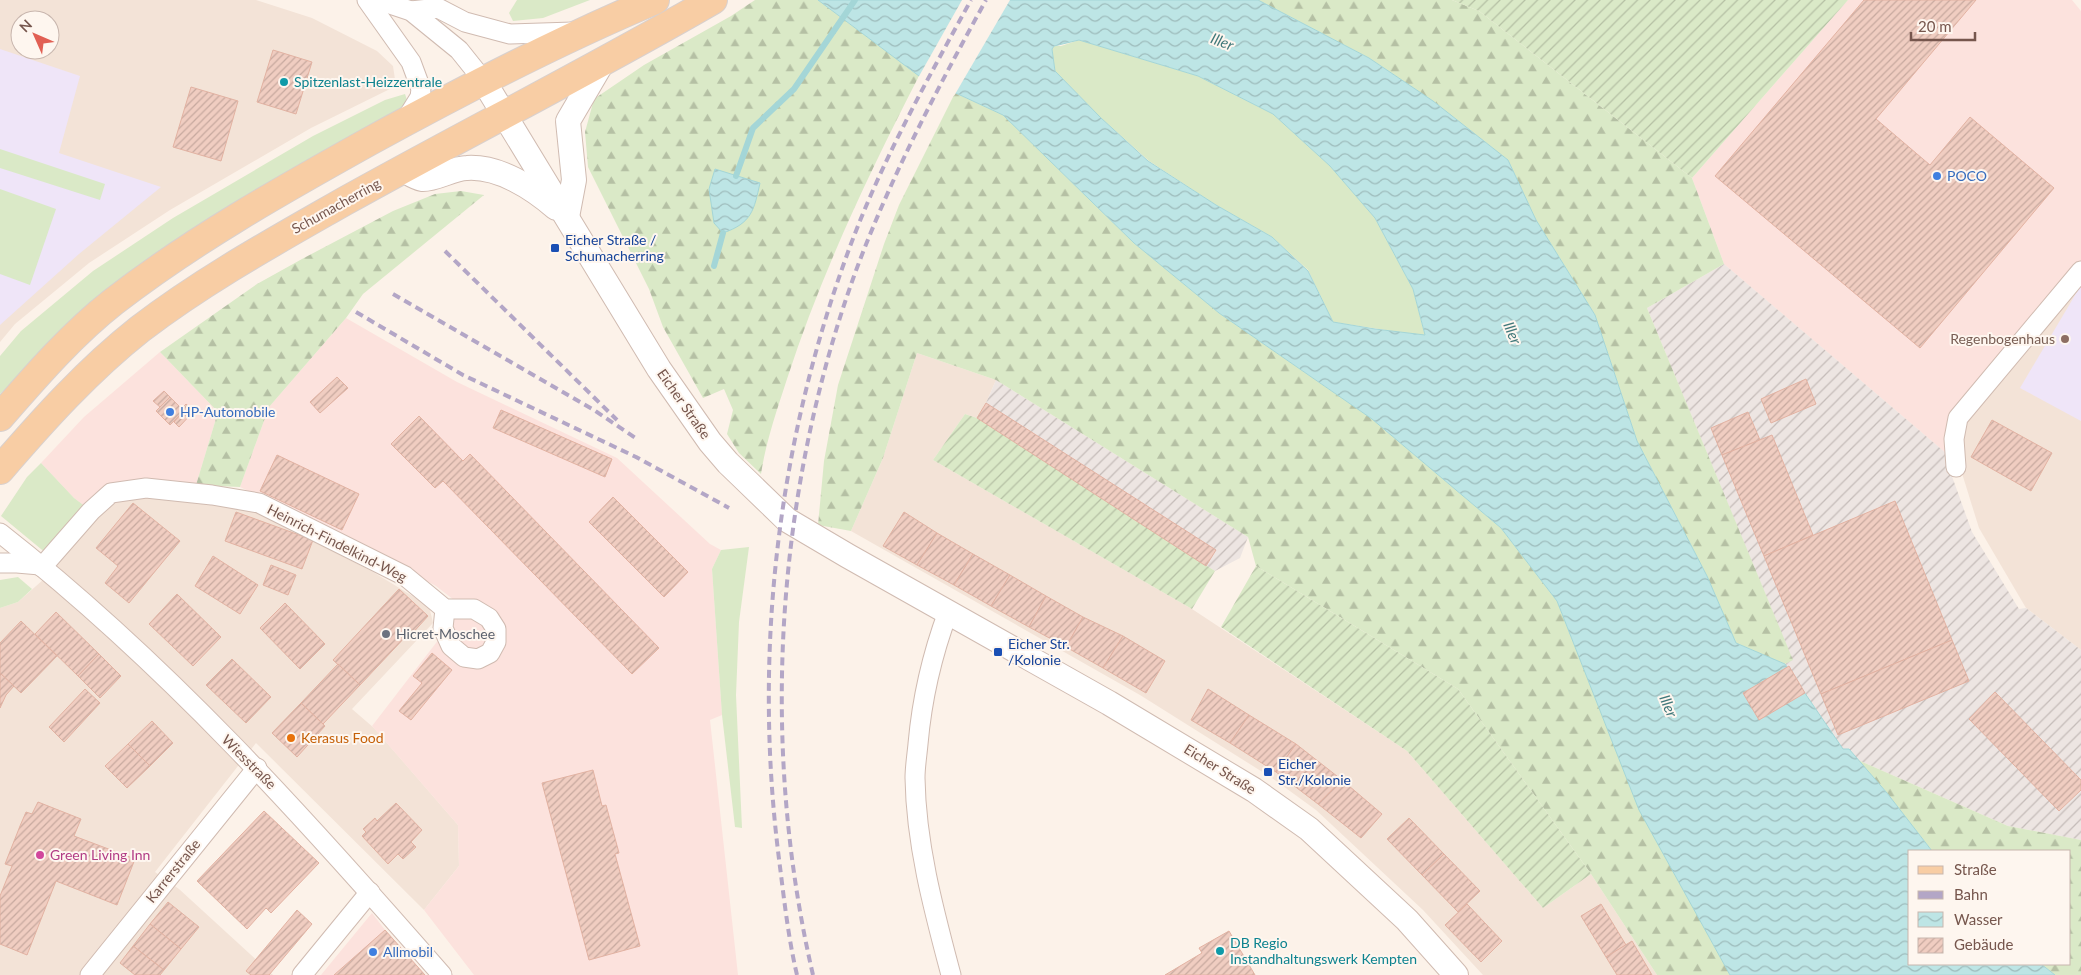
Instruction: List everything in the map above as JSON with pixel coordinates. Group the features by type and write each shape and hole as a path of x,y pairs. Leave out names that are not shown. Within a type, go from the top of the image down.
{"main road":[{"path":"0,417 50,361 112,303 183,251 324,166 483,80 618,15 655,0"},
{"name":"Schumacherring","path":"0,470 36,428 80,383 140,330 208,280 401,169 634,46 713,0"}],"street":[{"path":"367,0 392,38 411,62 421,89 420,97 405,122"},
{"path":"378,0 411,11 459,50 483,80"},
{"path":"411,11 438,8 465,22 510,34 582,32"},
{"path":"401,169 422,179 467,168 489,170 516,181 541,195 567,217 574,180 568,121 602,63"},
{"name":"Eicher Straße","path":"483,80 659,369 710,442 728,463 787,520 1161,733 1270,801 1309,829 1407,920 1456,975"},
{"path":"1956,467 1954,439 1958,418 2081,270"},
{"name":"Heinrich-Findelkind-Weg","path":"41,566 111,493 146,488 212,495 259,503 405,576 445,609"},
{"name":"Wiesstraße","path":"0,533 41,566 142,657 257,768 370,892 442,975"},
{"path":"0,564 16,562 41,566"},
{"path":"948,612 929,668 919,730 915,777 920,840 935,916 952,975"},
{"name":"Karrerstraße","path":"90,975 257,768"},
{"path":"302,975 370,892"}],"shaded area":[{"path":"0,0 256,0 312,18 377,51 393,66 396,86 311,128 170,210 89,263 15,324 0,342"},
{"path":"1848,0 2072,0 2081,11 2081,261 1954,412 1947,454 1724,264 1692,178"},
{"path":"0,49 10,52 10,60 33,60 80,76 59,153 161,187 79,254 0,325"},
{"path":"1724,264 1947,454 1949,468 1972,532 2019,609 2026,608 2081,650 2081,840 2008,826 1858,760 1849,749 1843,749 1785,664 1792,659 1647,308"},
{"path":"2081,278 2081,650 2026,608 1979,528 1960,467 1963,419"},
{"name":"Regenbogenhaus","path":"2081,285 2081,421 2020,388"},
{"path":"346,318 457,382 617,458 710,544 721,550 712,569 722,715 710,720 738,975 474,975 424,910 459,866 458,825 372,726 456,617 454,600 436,586 371,551 240,487 269,407"},
{"path":"160,352 218,412 196,485 86,507 74,498 41,463 84,417"},
{"path":"917,353 996,380 977,418 965,414 933,460 1192,609 1407,751 1543,908 1591,874 1657,975 1483,975 1423,910 1316,810 1272,778 1140,695 851,531 883,458"},
{"path":"996,380 1248,537 1240,558 1215,571 977,418"},
{"path":"148,492 256,511 373,572 429,606 433,623 352,709 374,728 458,825 459,866 424,910 256,743 155,872 179,889 273,975 0,975 0,608 18,602 44,579 115,498"},
{"name":"Allmobil","path":"372,913 385,930 425,975 321,975"}],"green space":[{"path":"517,0 590,0 543,18 513,21 509,13"},
{"path":"755,0 818,0 919,76 864,187 815,301 776,414 761,474 739,453 727,434 733,410 724,389 703,398 663,327 649,289 588,167 585,132 594,99 644,65 731,16"},
{"path":"1258,0 1452,0 1479,11 1692,178 1724,264 1647,308 1793,660 1785,664 1736,643 1707,576 1637,441 1595,315 1536,220 1508,160 1433,101 1369,58"},
{"path":"1452,0 1848,0 1692,178 1479,11"},
{"path":"1079,40 1198,76 1273,114 1330,166 1375,218 1413,289 1425,336 1333,322 1308,270 1272,237 1216,205 1149,161 1101,118 1055,71 1052,49 1054,46 1061,46"},
{"path":"955,93 1003,115 1134,243 1219,313 1372,419 1501,528 1557,601 1640,810 1730,975 1657,975 1591,874 1458,689 1256,566 1248,537 996,380 917,353 883,458 851,531 818,525 824,461 838,385 884,244 899,205"},
{"path":"405,94 408,103 400,114 103,297 0,394 0,356 21,331 93,271 173,218 313,136 385,100"},
{"path":"0,149 105,184 100,200 0,168"},
{"path":"0,189 56,209 30,285 0,274"},
{"path":"461,191 484,195 363,294 346,318 269,407 240,487 196,485 218,412 160,352 257,284 302,259 393,211 435,194"},
{"path":"965,414 977,418 1215,571 1192,609 933,460"},
{"path":"41,463 74,498 86,507 47,554 1,516 27,477"},
{"path":"749,547 739,622 736,695 742,828 735,827 722,715 712,569 721,550"},
{"path":"1256,566 1458,689 1591,874 1543,908 1407,751 1221,627"},
{"path":"18,577 32,589 18,602 0,608 0,580"},
{"path":"1858,760 2008,826 2081,840 2081,975 2055,975 2042,965 2071,965 2071,850 1931,850 1887,793"}],"water":[{"name":"Iller","path":"818,0 1258,0 1369,58 1433,101 1508,160 1536,220 1595,315 1637,441 1707,576 1736,643 1785,664 1843,749 1849,749 1887,793 1931,850 1908,850 1908,965 2042,965 2055,975 1730,975 1639,810 1557,601 1501,528 1372,419 1219,313 1134,243 1003,115 919,76","holes":["1079,40 1198,76 1273,114 1330,166 1375,218 1413,289 1425,335 1333,322 1308,271 1272,237 1216,205 1148,161 1101,118 1055,71 1052,49 1054,46"]},
{"path":"715,169 760,183 756,201 746,220 723,233 714,223 709,189"}],"pier":[{"path":"962,0 1010,0 954,96 918,78"}],"building":[{"path":"1864,0 1976,0 1876,119 1930,165 1970,117 2054,188 1920,348 1715,176"},
{"name":"Spitzenlast-Heizzentrale","path":"273,50 312,62 296,114 257,102"},
{"path":"191,87 238,101 221,161 173,147"},
{"path":"337,377 348,388 320,413 310,402"},
{"path":"1806,379 1816,404 1771,423 1761,399"},
{"path":"164,391 170,397 160,407 153,401"},
{"path":"170,397 184,411 170,425 156,411"},
{"path":"986,403 1216,550 1206,566 977,418"},
{"path":"186,404 194,411 179,427 174,422 184,411 182,408"},
{"path":"501,410 612,459 605,477 493,428"},
{"path":"1748,412 1760,440 1722,455 1711,428"},
{"path":"419,416 463,461 470,454 659,648 632,674 443,481 435,488 391,444"},
{"path":"1992,420 2052,453 2031,491 1971,457"},
{"path":"1772,435 1813,535 1764,556 1722,455"},
{"path":"277,455 359,494 342,530 260,491"},
{"path":"613,497 688,572 664,597 589,522"},
{"path":"1895,501 1952,640 1821,694 1764,556"},
{"path":"133,503 180,541 129,603 105,583 118,566 96,548"},
{"path":"236,512 313,540 302,569 225,541"},
{"path":"904,512 937,533 917,565 883,546"},
{"path":"937,533 973,554 954,585 917,565"},
{"path":"973,554 1010,575 991,606 954,585"},
{"path":"213,556 258,585 240,614 195,586"},
{"path":"271,565 296,575 288,595 263,585"},
{"path":"1010,575 1046,596 1029,627 991,606"},
{"path":"399,589 428,616 410,636 408,634 360,685 333,660"},
{"path":"177,594 221,637 193,666 149,624"},
{"path":"1046,596 1083,617 1066,647 1029,627"},
{"path":"285,603 325,644 300,669 260,628"},
{"path":"56,612 99,654 78,676 35,634"},
{"path":"1083,617 1123,636 1103,668 1066,647"},
{"path":"21,621 57,656 21,693 0,673 0,643"},
{"path":"1123,636 1165,661 1146,693 1103,668"},
{"path":"1952,640 1969,681 1838,735 1821,694"},
{"path":"432,653 452,670 411,720 399,711 422,683 413,676"},
{"path":"99,654 121,676 100,698 78,676"},
{"path":"232,659 271,697 246,723 206,685"},
{"path":"338,664 360,685 323,724 301,703"},
{"path":"1789,666 1805,693 1759,720 1743,693"},
{"path":"0,673 14,686 6,695 0,708"},
{"path":"85,689 100,703 64,742 49,727"},
{"path":"1208,689 1249,715 1230,743 1191,720"},
{"path":"1995,692 2081,780 2081,790 2059,811 1969,719"},
{"path":"301,703 325,726 297,757 272,733"},
{"path":"1249,715 1296,744 1276,772 1230,743"},
{"path":"152,721 173,743 150,766 128,744"},
{"path":"128,744 150,766 127,788 105,766"},
{"path":"1296,744 1342,780 1318,804 1276,772"},
{"path":"593,770 602,806 606,805 619,853 615,854 640,946 589,960 542,783"},
{"path":"1342,780 1382,814 1361,838 1318,804"},
{"path":"38,802 81,819 74,836 135,859 117,905 56,881 27,955 0,944 0,896 12,866 5,864 20,826 26,812 32,814"},
{"path":"396,803 422,830 411,842 416,847 403,859 398,854 388,864 362,836 366,832 363,829 375,818 377,821"},
{"path":"264,811 319,863 271,913 266,908 247,929 197,881"},
{"path":"1409,818 1444,854 1422,875 1387,839"},
{"path":"1444,854 1480,891 1458,912 1422,875"},
{"path":"168,902 199,927 181,949 150,924"},
{"path":"1467,904 1502,941 1481,962 1445,925"},
{"path":"1601,904 1626,945 1606,957 1581,916"},
{"path":"297,910 312,924 269,975 251,975 246,971"},
{"path":"150,924 181,949 164,970 133,946"},
{"name":"Allmobil","path":"385,930 425,975 334,975"},
{"name":"DB Regio Instandhaltungswerk Kempten","path":"1229,931 1255,975 1165,975 1202,953 1199,948"},
{"path":"1632,941 1652,975 1617,975 1606,957"},
{"path":"133,946 164,970 160,975 135,975 120,963"}],"waterway":[{"path":"736,176 753,128 794,89 855,0"},
{"path":"714,266 723,233"}],"railway":[{"path":"797,975 779,859 772,782 769,705 771,628 777,551 788,475 804,400 824,325 848,252 889,155 971,0"},
{"path":"813,975 796,889 786,801 782,712 784,623 792,534 807,446 827,360 854,276 868,240 915,135 986,0"},
{"path":"445,251 617,420"},
{"path":"393,294 594,410 637,439"},
{"path":"356,312 463,375 636,457 729,508"}],"place":[{"name":"Spitzenlast-Heizzentrale","path":"284,82"},
{"name":"POCO","path":"1937,176"},
{"name":"Eicher Straße / Schumacherring","path":"555,248"},
{"name":"Regenbogenhaus","path":"2065,339"},
{"name":"HP-Automobile","path":"170,412"},
{"name":"Hicret-Moschee","path":"386,634"},
{"name":"Eicher Str. /Kolonie","path":"998,652"},
{"name":"Kerasus Food","path":"291,738"},
{"name":"Eicher Str./Kolonie","path":"1268,772"},
{"name":"Green Living Inn","path":"40,855"},
{"name":"DB Regio Instandhaltungswerk Kempten","path":"1220,951"},
{"name":"Allmobil","path":"373,952"}]}
